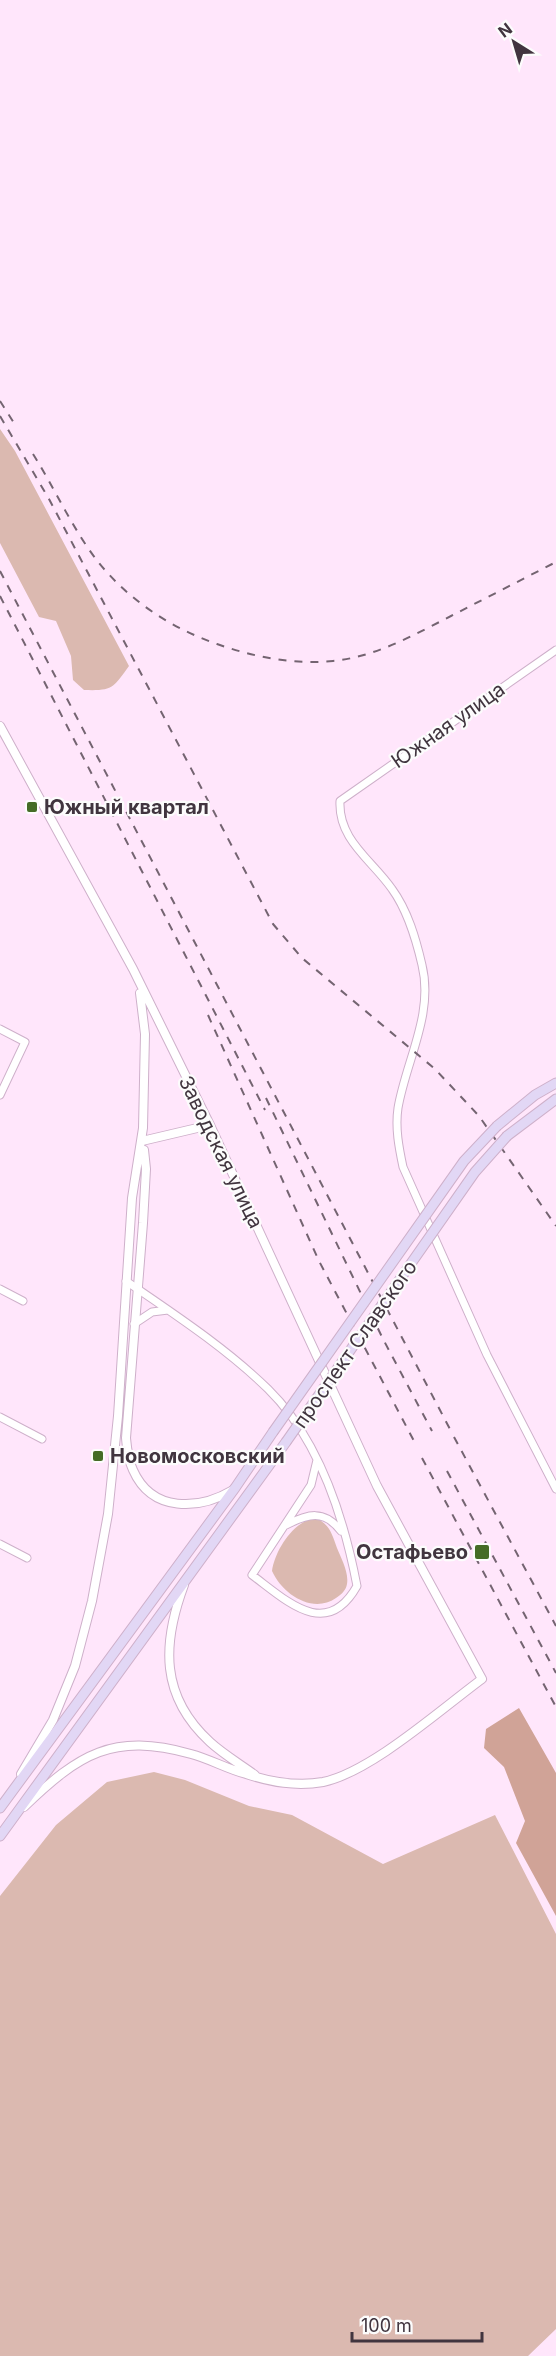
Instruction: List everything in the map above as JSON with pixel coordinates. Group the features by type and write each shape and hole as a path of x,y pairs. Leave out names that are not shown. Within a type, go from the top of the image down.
{"main road":[{"name":"проспект Славского","path":"2,1806 235,1488 464,1161 497,1126 535,1095 556,1083"},
{"name":"проспект Славского","path":"0,1836 286,1442 475,1172 507,1137 556,1099"}],"street":[{"name":"Южная улица","path":"556,650 340,801 340,813 345,831 367,861 392,888 404,911 423,968 424,998 418,1037 398,1109 397,1135 403,1167 487,1355 556,1489"},
{"name":"Заводская улица","path":"0,726 132,969 210,1125 348,1427 428,1584 483,1679 371,1761 343,1776 308,1784 285,1784 260,1778"},
{"path":"2,1806 53,1720 75,1666 92,1601 108,1514 118,1416 132,1198 142,1141 145,1020 132,969"},
{"path":"0,1029 25,1042 0,1095"},
{"path":"142,1141 210,1125"},
{"path":"142,1141 146,1169 126,1438 130,1461 136,1477 158,1499 176,1505 200,1504 215,1500 235,1488"},
{"path":"126,1281 168,1310 268,1389 301,1431 317,1460 344,1536 357,1586 351,1597 340,1606 312,1614 300,1611 252,1575 311,1485 317,1460"},
{"path":"0,1289 23,1301"},
{"path":"134,1324 152,1312 168,1310"},
{"path":"0,1417 42,1439"},
{"path":"284,1526 310,1514 320,1514 330,1520 344,1536"},
{"path":"0,1544 27,1558"},
{"path":"188,1577 173,1617 169,1643 168,1662 179,1702 194,1725 211,1743 260,1778"},
{"path":"16,1815 61,1772 85,1757 111,1748 136,1745 191,1754 219,1766 260,1778"}],"shaded area":[{"path":"0,429 15,451 129,666 115,684 107,689 84,690 73,680 71,656 56,621 39,617 0,543"},
{"path":"316,1518 332,1534 347,1575 346,1588 340,1595 318,1604 300,1600 291,1594 283,1588 272,1571 277,1554 287,1537 300,1524"},
{"path":"519,1708 556,1773 556,1916 516,1843 525,1821 504,1767 484,1748 486,1729"},
{"path":"154,1772 185,1780 249,1806 292,1815 383,1864 495,1815 556,1934 556,2329 528,2356 0,2356 0,1896 56,1825 107,1782"}],"railway":[{"path":"0,401 14,423"},
{"path":"0,416 49,499 273,924 302,958 435,1069 479,1116 556,1226"},
{"path":"33,454 90,550 111,577 124,589 152,612 184,630 217,644 259,656 288,661 318,662 364,655 408,638 556,562"},
{"path":"0,571 452,1433"},
{"path":"0,596 265,1110"},
{"path":"208,1015 319,1261 414,1441"},
{"path":"266,1098 383,1339 432,1431"},
{"path":"454,1437 556,1626"},
{"path":"422,1458 556,1707"},
{"path":"447,1471 556,1673"}],"place":[{"name":"Южный квартал","path":"32,807"},
{"name":"Новомосковский","path":"98,1456"},
{"name":"Остафьево","path":"482,1552"}]}
